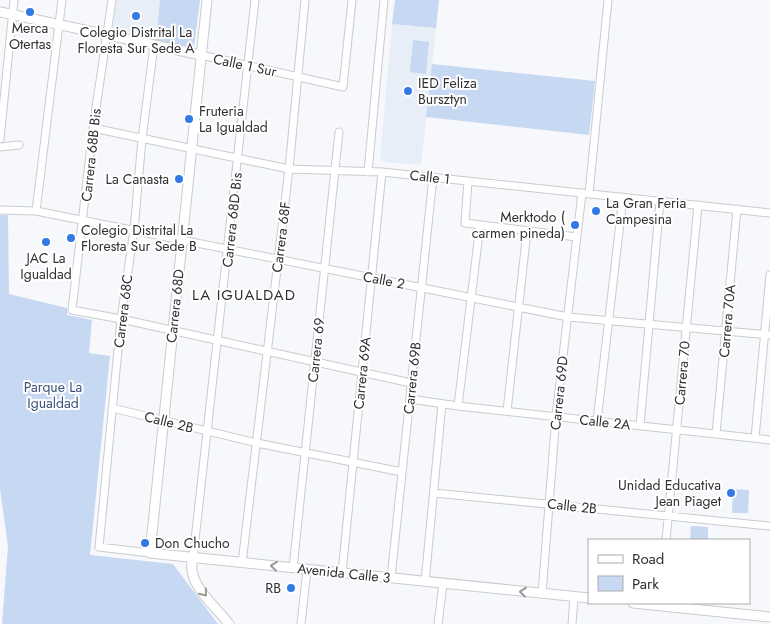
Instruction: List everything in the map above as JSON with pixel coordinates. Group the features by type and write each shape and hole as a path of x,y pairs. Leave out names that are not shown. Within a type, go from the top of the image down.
{"street":[{"path":"0,139 14,0"},
{"path":"36,211 62,0"},
{"name":"Carrera 68B Bis","path":"112,0 93,128 84,220 72,310 121,319"},
{"name":"Carrera 68D","path":"150,553 207,0"},
{"name":"Carrera 68D Bis","path":"193,558 239,159 255,0"},
{"name":"Carrera 68F","path":"242,563 279,259 305,0"},
{"name":"Calle 1 Sur","path":"0,12 343,87 352,0"},
{"path":"368,172 384,0"},
{"name":"Carrera 69D","path":"542,594 556,416 608,0"},
{"name":"Carrera 68C","path":"99,547 121,319 134,230 142,139 154,45"},
{"name":"Calle 1","path":"93,128 289,169 382,172 770,213"},
{"name":"Carrera 69","path":"293,568 340,132"},
{"path":"0,147 19,145"},
{"name":"Carrera 69A","path":"342,573 382,172"},
{"name":"Carrera 69B","path":"391,578 433,178"},
{"path":"468,181 465,223 577,237"},
{"path":"597,421 623,197"},
{"path":"640,425 660,201"},
{"name":"Carrera 70","path":"666,539 698,205"},
{"name":"Carrera 70A","path":"716,434 737,209"},
{"name":"Calle 2","path":"0,210 36,211 84,220 568,317 767,335"},
{"path":"458,406 480,225"},
{"path":"507,411 527,231"},
{"path":"755,438 767,335 770,275"},
{"path":"121,319 362,374 411,383"},
{"name":"Calle 2A","path":"410,399 458,406 770,440"},
{"path":"425,582 442,404"},
{"name":"Calle 2B","path":"112,408 208,432 402,472"},
{"name":"Calle 2B","path":"434,492 770,526"},
{"name":"Avenida Calle 3","path":"99,547 588,598"},
{"path":"193,558 191,566 192,576 229,624"},
{"path":"301,624 307,570"},
{"path":"438,624 443,584"},
{"path":"572,624 574,597"},
{"path":"660,604 770,617"}],"shaded area":[{"name":"Colegio Distrital La Floresta Sur Sede A","path":"116,0 160,0 156,40 113,32"},
{"name":"IED Feliza Bursztyn","path":"392,24 436,28 421,165 384,162 380,158"}],"green space":[{"path":"160,0 200,0 194,48 156,40"},
{"path":"395,0 439,0 436,28 392,24"},
{"path":"413,40 429,42 426,74 410,72"},
{"path":"432,64 595,81 589,135 426,117"},
{"name":"Parque La Igualdad","path":"0,215 8,215 9,294 67,308 67,315 92,320 89,353 110,356 90,555 173,564 218,624 2,624 8,546 0,489"},
{"path":"733,489 749,490 748,513 732,513"},
{"path":"691,526 708,527 708,539 690,539"}],"place":[{"name":"Merca Otertas","path":"30,12"},
{"name":"Colegio Distrital La Floresta Sur Sede A","path":"136,16"},
{"name":"IED Feliza Bursztyn","path":"408,91"},
{"name":"Fruteria La Igualdad","path":"189,119"},
{"name":"La Canasta","path":"179,179"},
{"name":"La Gran Feria Campesina","path":"596,211"},
{"name":"Merktodo ( carmen pineda)","path":"575,225"},
{"name":"Colegio Distrital La Floresta Sur Sede B","path":"71,238"},
{"name":"JAC La Igualdad","path":"46,242"},
{"name":"Unidad Educativa Jean Piaget","path":"731,493"},
{"name":"Don Chucho","path":"145,543"},
{"name":"RB","path":"291,588"}],"district":[{"name":"LA IGUALDAD","path":"244,295"}]}
